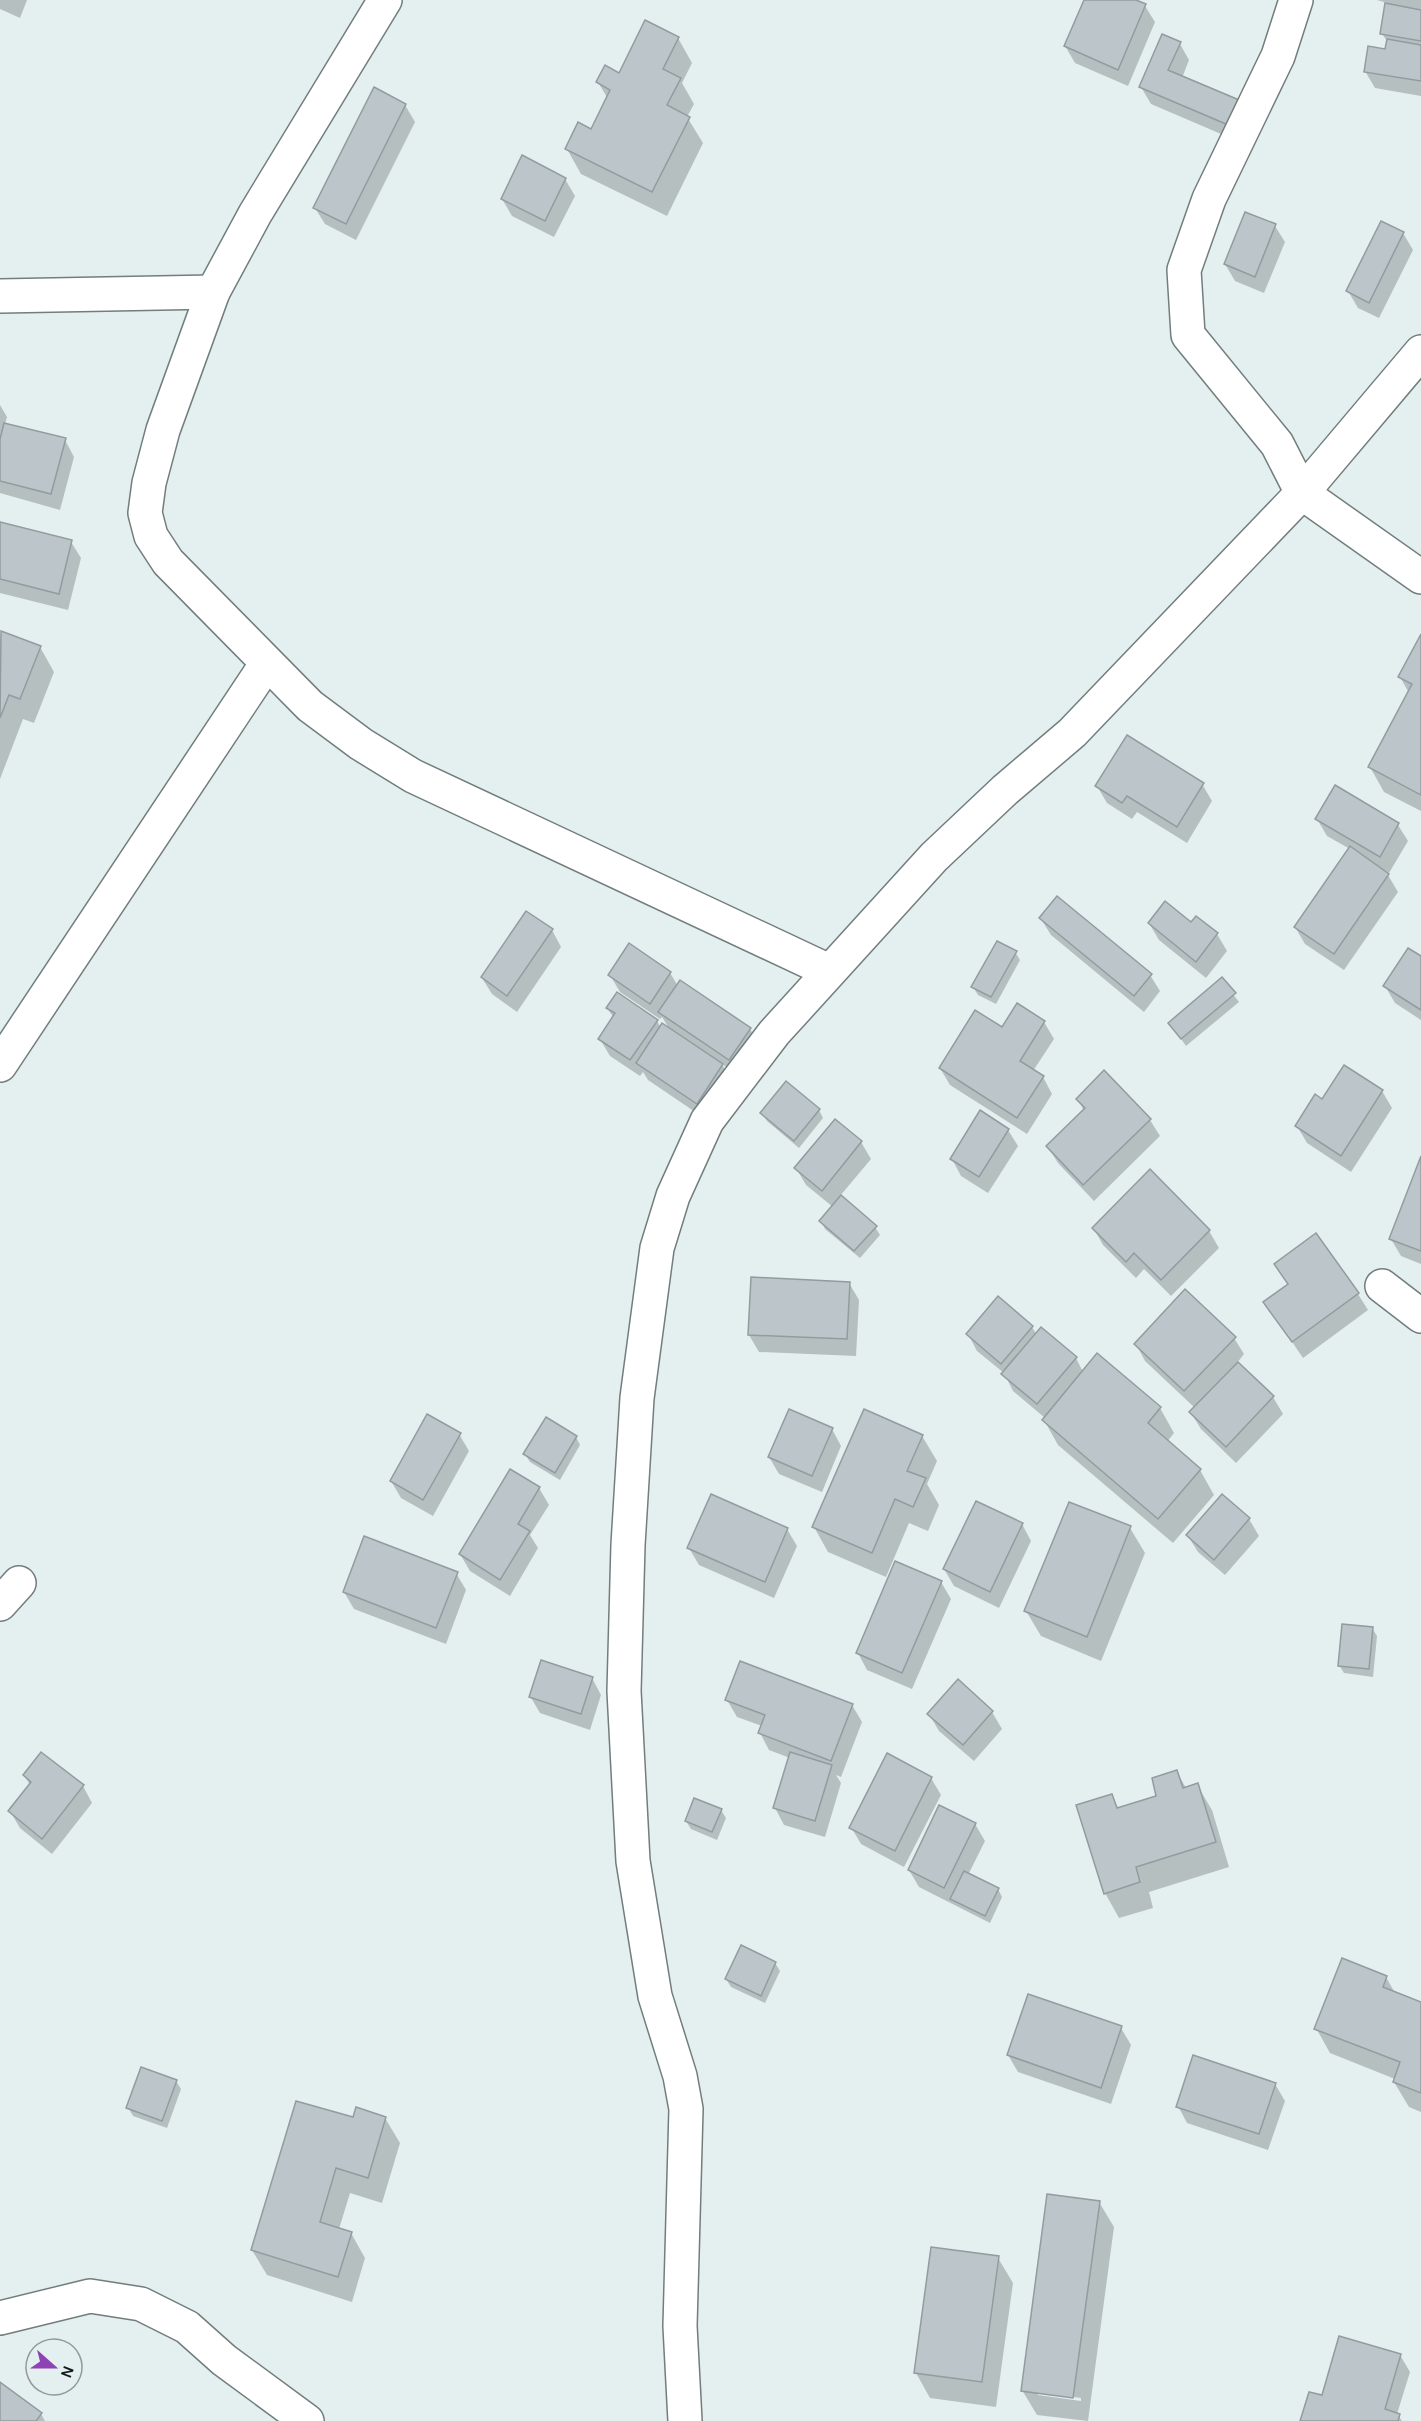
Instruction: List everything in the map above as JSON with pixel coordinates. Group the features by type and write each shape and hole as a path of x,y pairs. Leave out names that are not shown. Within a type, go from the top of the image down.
{"street":[{"path":"386,0 261,205 213,292 163,430 149,483 145,513 151,537 168,562 309,706 362,744 413,776 829,971"},
{"path":"1296,0 1278,56 1209,199 1184,270 1188,335 1277,444 1302,494 1421,578"},
{"path":"0,296 213,292"},
{"path":"685,2421 680,2326 686,2109 680,2076 655,1996 648,1962 633,1861 626,1713 628,1545 638,1398 657,1248 673,1196 707,1121 774,1033 934,857 1005,790 1072,733 1302,494 1421,352"},
{"path":"0,1065 267,663"},
{"path":"1382,1286 1421,1316"},
{"path":"0,2318 90,2296 141,2304 187,2327 225,2360 308,2421"}],"building":[{"path":"1084,0 1136,0 1146,4 1118,70 1064,46"},
{"path":"1385,3 1421,10 1421,41 1380,34"},
{"path":"645,20 679,37 663,69 681,78 667,105 690,117 652,192 565,149 578,122 591,129 610,90 596,82 605,65 619,73"},
{"path":"1162,34 1181,42 1168,70 1251,105 1240,130 1139,87"},
{"path":"1387,39 1421,45 1421,81 1364,72 1368,46 1385,49"},
{"path":"374,87 406,104 346,224 313,208"},
{"path":"522,155 566,178 545,221 501,199"},
{"path":"1245,212 1276,224 1255,277 1224,264"},
{"path":"1381,221 1404,232 1369,303 1346,291"},
{"path":"4,423 66,438 51,494 0,481 0,439"},
{"path":"0,522 72,540 59,594 0,579"},
{"path":"1,631 41,646 20,699 9,695 0,718"},
{"path":"1421,634 1421,795 1368,767 1412,684 1398,677"},
{"path":"1127,735 1204,783 1177,827 1127,796 1122,803 1095,786"},
{"path":"1335,785 1399,823 1380,857 1315,819"},
{"path":"1350,846 1389,874 1334,954 1294,927"},
{"path":"1057,896 1152,974 1134,996 1039,918"},
{"path":"1165,901 1191,922 1196,916 1218,933 1196,962 1148,923"},
{"path":"526,911 553,929 507,996 481,977"},
{"path":"997,941 1017,951 991,997 971,987"},
{"path":"629,943 671,972 650,1004 608,975"},
{"path":"1408,948 1421,956 1421,1010 1383,986"},
{"path":"1222,977 1236,993 1181,1039 1168,1023"},
{"path":"680,980 751,1028 729,1060 658,1012"},
{"path":"617,992 658,1020 630,1060 598,1039 615,1013 606,1008"},
{"path":"1017,1003 1045,1021 1020,1061 1044,1076 1017,1118 939,1068 975,1010 1002,1027"},
{"path":"662,1023 723,1064 697,1104 636,1063"},
{"path":"1344,1065 1383,1090 1341,1156 1295,1126 1315,1094 1322,1099"},
{"path":"1104,1070 1151,1119 1083,1185 1046,1146 1085,1108 1076,1099"},
{"path":"786,1081 820,1109 794,1141 760,1113"},
{"path":"980,1110 1009,1129 979,1177 950,1159"},
{"path":"835,1119 862,1141 822,1191 794,1168"},
{"path":"1421,1156 1421,1251 1389,1239"},
{"path":"1150,1169 1210,1230 1161,1280 1134,1253 1126,1262 1092,1228"},
{"path":"841,1195 877,1226 854,1251 819,1221"},
{"path":"1316,1233 1359,1293 1292,1342 1263,1302 1288,1284 1274,1264"},
{"path":"751,1277 850,1282 847,1339 748,1335"},
{"path":"1185,1289 1236,1337 1184,1391 1134,1344"},
{"path":"998,1296 1033,1326 1001,1364 966,1334"},
{"path":"1041,1327 1077,1357 1037,1404 1001,1374"},
{"path":"1097,1353 1161,1407 1148,1423 1201,1469 1158,1519 1042,1420"},
{"path":"1238,1362 1274,1396 1226,1447 1189,1412"},
{"path":"789,1409 833,1428 812,1476 768,1457"},
{"path":"864,1409 923,1435 907,1471 926,1478 913,1507 895,1499 872,1553 812,1527"},
{"path":"427,1414 461,1433 423,1500 390,1481"},
{"path":"546,1417 577,1436 555,1473 523,1454"},
{"path":"510,1469 540,1487 518,1524 530,1531 500,1580 459,1554"},
{"path":"711,1494 788,1528 765,1582 687,1548"},
{"path":"1222,1494 1250,1518 1214,1560 1186,1535"},
{"path":"976,1501 1023,1523 990,1592 943,1569"},
{"path":"1069,1502 1131,1526 1087,1637 1024,1611"},
{"path":"364,1536 458,1572 436,1628 343,1592"},
{"path":"895,1561 942,1581 902,1673 856,1653"},
{"path":"1342,1624 1373,1627 1369,1669 1338,1666"},
{"path":"541,1660 593,1677 581,1714 529,1697"},
{"path":"740,1661 853,1704 831,1761 758,1733 765,1715 725,1700"},
{"path":"958,1679 993,1711 963,1745 927,1714"},
{"path":"41,1752 84,1785 42,1839 8,1811 31,1782 23,1775"},
{"path":"790,1752 832,1765 815,1821 773,1808"},
{"path":"887,1753 932,1777 895,1851 849,1828"},
{"path":"1177,1770 1183,1788 1198,1783 1216,1842 1136,1867 1140,1882 1104,1894 1076,1805 1112,1794 1117,1808 1156,1796 1152,1778"},
{"path":"694,1798 722,1809 712,1832 685,1821"},
{"path":"939,1805 976,1823 944,1888 908,1870"},
{"path":"964,1871 999,1888 985,1916 950,1899"},
{"path":"741,1945 776,1962 761,1996 725,1979"},
{"path":"1342,1958 1387,1976 1383,1987 1421,2002 1421,2093 1393,2082 1400,2062 1314,2029"},
{"path":"1028,1994 1122,2026 1101,2088 1007,2055"},
{"path":"1193,2055 1276,2083 1259,2134 1176,2107"},
{"path":"141,2067 177,2080 162,2121 126,2108"},
{"path":"296,2101 353,2117 356,2107 386,2117 368,2178 336,2168 320,2222 352,2232 338,2277 251,2250"},
{"path":"1047,2194 1100,2201 1073,2398 1021,2391"},
{"path":"931,2247 999,2256 982,2382 914,2373"},
{"path":"1339,2336 1401,2354 1385,2409 1400,2414 1398,2421 1300,2421 1309,2392 1322,2395"},
{"path":"0,2382 42,2413 36,2421 0,2421"}]}
